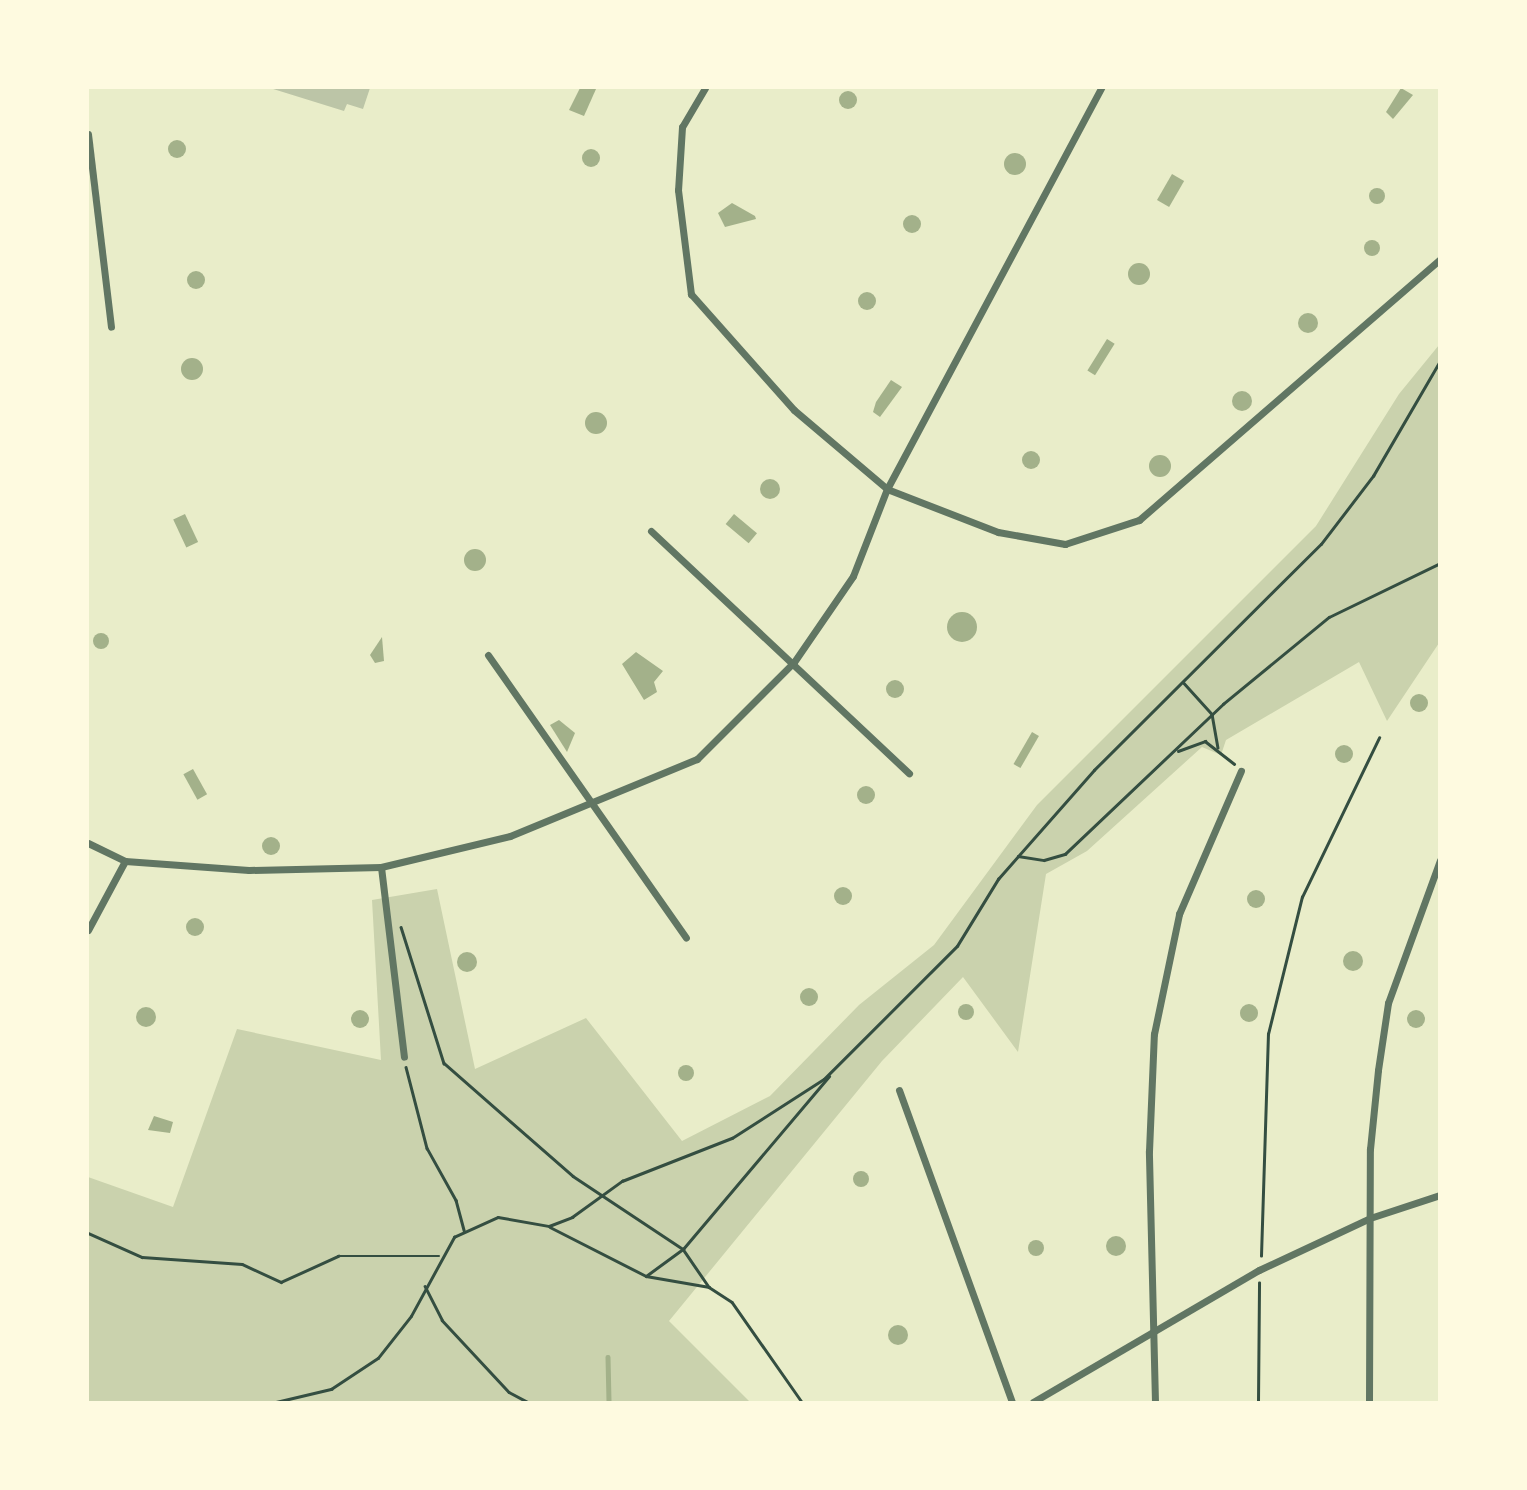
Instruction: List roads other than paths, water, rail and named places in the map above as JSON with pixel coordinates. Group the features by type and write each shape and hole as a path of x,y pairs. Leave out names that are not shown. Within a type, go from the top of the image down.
{"street":[{"path":"705,88 682,127 678,190 691,294 794,410 887,489 998,532 1065,544 1139,520 1440,259"},
{"path":"88,843 125,861 249,870 380,867 510,836 697,759 793,662 853,576 887,489 1101,88"},
{"path":"88,134 111,327"},
{"path":"651,531 909,774"},
{"path":"488,655 686,937"},
{"path":"1154,1402 1149,1127 1160,993 1179,914 1241,771"},
{"path":"1370,1402 1370,1149 1388,1003 1440,860"},
{"path":"88,930 125,861"},
{"path":"380,867 404,1057"},
{"path":"899,1090 1012,1402"},
{"path":"1033,1402 1154,1327 1259,1270 1370,1218 1440,1195"}],"waterway":[{"path":"608,1357 609,1402"}]}
